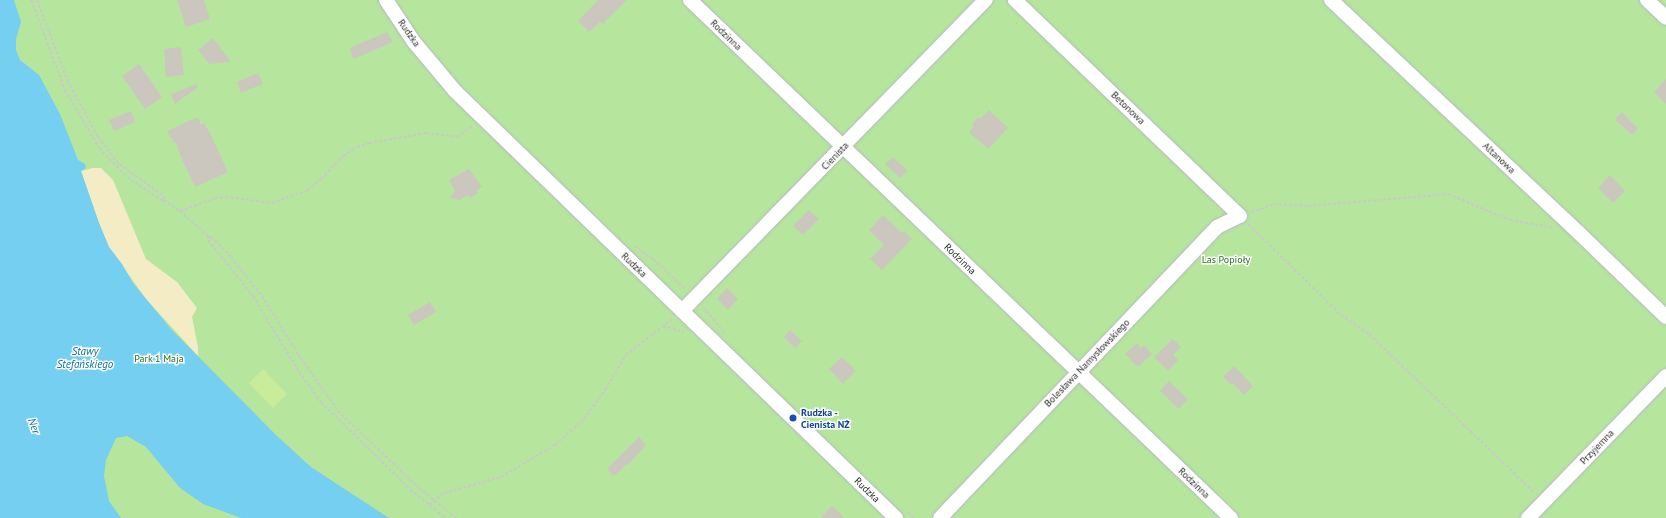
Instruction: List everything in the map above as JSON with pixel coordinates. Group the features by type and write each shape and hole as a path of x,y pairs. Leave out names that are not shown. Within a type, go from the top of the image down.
{"street":[{"name":"Rudzka","path":"386,0 427,59 481,116 896,518"},
{"name":"Rodzinna","path":"690,0 1231,518"},
{"name":"Cienista","path":"682,311 986,0"},
{"name":"Betonowa","path":"1015,0 1240,216"},
{"name":"Altanowa","path":"1331,0 1579,233 1666,317"},
{"path":"1647,0 1666,18"},
{"name":"Bolesława Namysłowskiego","path":"940,518 1078,371 1217,227 1240,216"},
{"name":"Przyjemna","path":"1539,512 1666,376"}],"path":[{"path":"30,0 62,83 86,130 99,148 120,171 161,200 164,200 180,211 208,236 211,236 230,256 262,296 298,354 338,411 434,500 456,518"},
{"path":"37,0 68,81 98,137 119,164 164,196 164,200"},
{"path":"180,211 215,198 226,197 272,203 307,190 321,179 343,156 357,147 369,143 426,132 457,137 467,130 481,116"},
{"path":"1539,512 1369,334 1341,315 1240,216 1274,204 1308,206 1448,194 1510,220 1556,229"},
{"path":"208,236 208,240 253,296 299,372 321,402 367,449 414,493 446,518"},
{"path":"429,505 444,493 501,477 555,445 584,419 605,390 626,355 682,311"},
{"path":"663,326 685,332"}],"green space":[{"name":"Las Popioły","path":"0,0 1666,0 1666,518 0,518"},
{"path":"263,369 287,394 273,408 249,383"}],"sand":[{"path":"101,168 113,180 146,259 177,282 197,308 192,317 198,347 198,356 146,299 109,247 81,171"}],"water":[{"name":"Stawy Stefańskiego","path":"0,0 14,0 21,22 16,39 16,50 20,60 39,75 60,114 78,160 85,164 86,168 81,171 109,247 122,264 133,283 171,329 276,435 311,467 389,518 241,518 203,504 180,488 146,447 127,436 116,438 106,460 104,476 109,501 121,518 0,518"}],"building":[{"path":"177,0 204,0 210,19 186,27"},
{"path":"598,0 627,0 603,24 600,22 589,32 578,21"},
{"path":"387,32 393,42 353,59 350,48"},
{"path":"213,38 231,62 209,64 198,50"},
{"path":"181,47 184,75 166,77 164,49"},
{"path":"139,64 162,97 145,109 122,76"},
{"path":"258,73 263,84 241,93 237,82"},
{"path":"1666,79 1666,104 1654,92"},
{"path":"196,84 198,87 175,104 171,94"},
{"path":"989,110 1008,128 988,149 969,132 974,126 972,124 978,117 980,119"},
{"path":"131,111 135,122 114,131 109,120"},
{"path":"1622,112 1638,129 1632,135 1615,119"},
{"path":"198,117 201,125 204,123 209,131 228,172 195,187 180,155 176,142 174,143 167,131"},
{"path":"893,157 908,171 900,178 885,164"},
{"path":"469,169 482,187 477,190 478,193 470,198 468,195 460,200 450,198 455,191 449,180"},
{"path":"1610,175 1625,191 1613,203 1598,188"},
{"path":"809,210 819,219 803,235 793,226"},
{"path":"883,215 902,233 904,231 912,239 882,270 870,259 884,245 869,230"},
{"path":"727,288 738,299 728,310 717,299"},
{"path":"430,302 436,312 414,325 408,315"},
{"path":"790,330 802,341 795,348 784,337"},
{"path":"1173,339 1181,347 1173,355 1178,360 1168,371 1154,357"},
{"path":"1137,343 1141,348 1144,345 1152,354 1138,367 1125,354"},
{"path":"842,357 856,371 843,384 829,369"},
{"path":"1234,366 1253,386 1244,395 1233,383 1231,385 1223,377"},
{"path":"1169,381 1188,399 1179,409 1160,391"},
{"path":"639,437 646,445 628,465 627,464 614,476 607,469"},
{"path":"832,506 845,518 820,518"}],"place":[{"name":"Rudzka - Cienista NŻ","path":"793,418"}],"park label":[{"name":"Park 1 Maja","path":"159,359"}],"water label":[{"name":"Ner","path":"34,426"}]}
